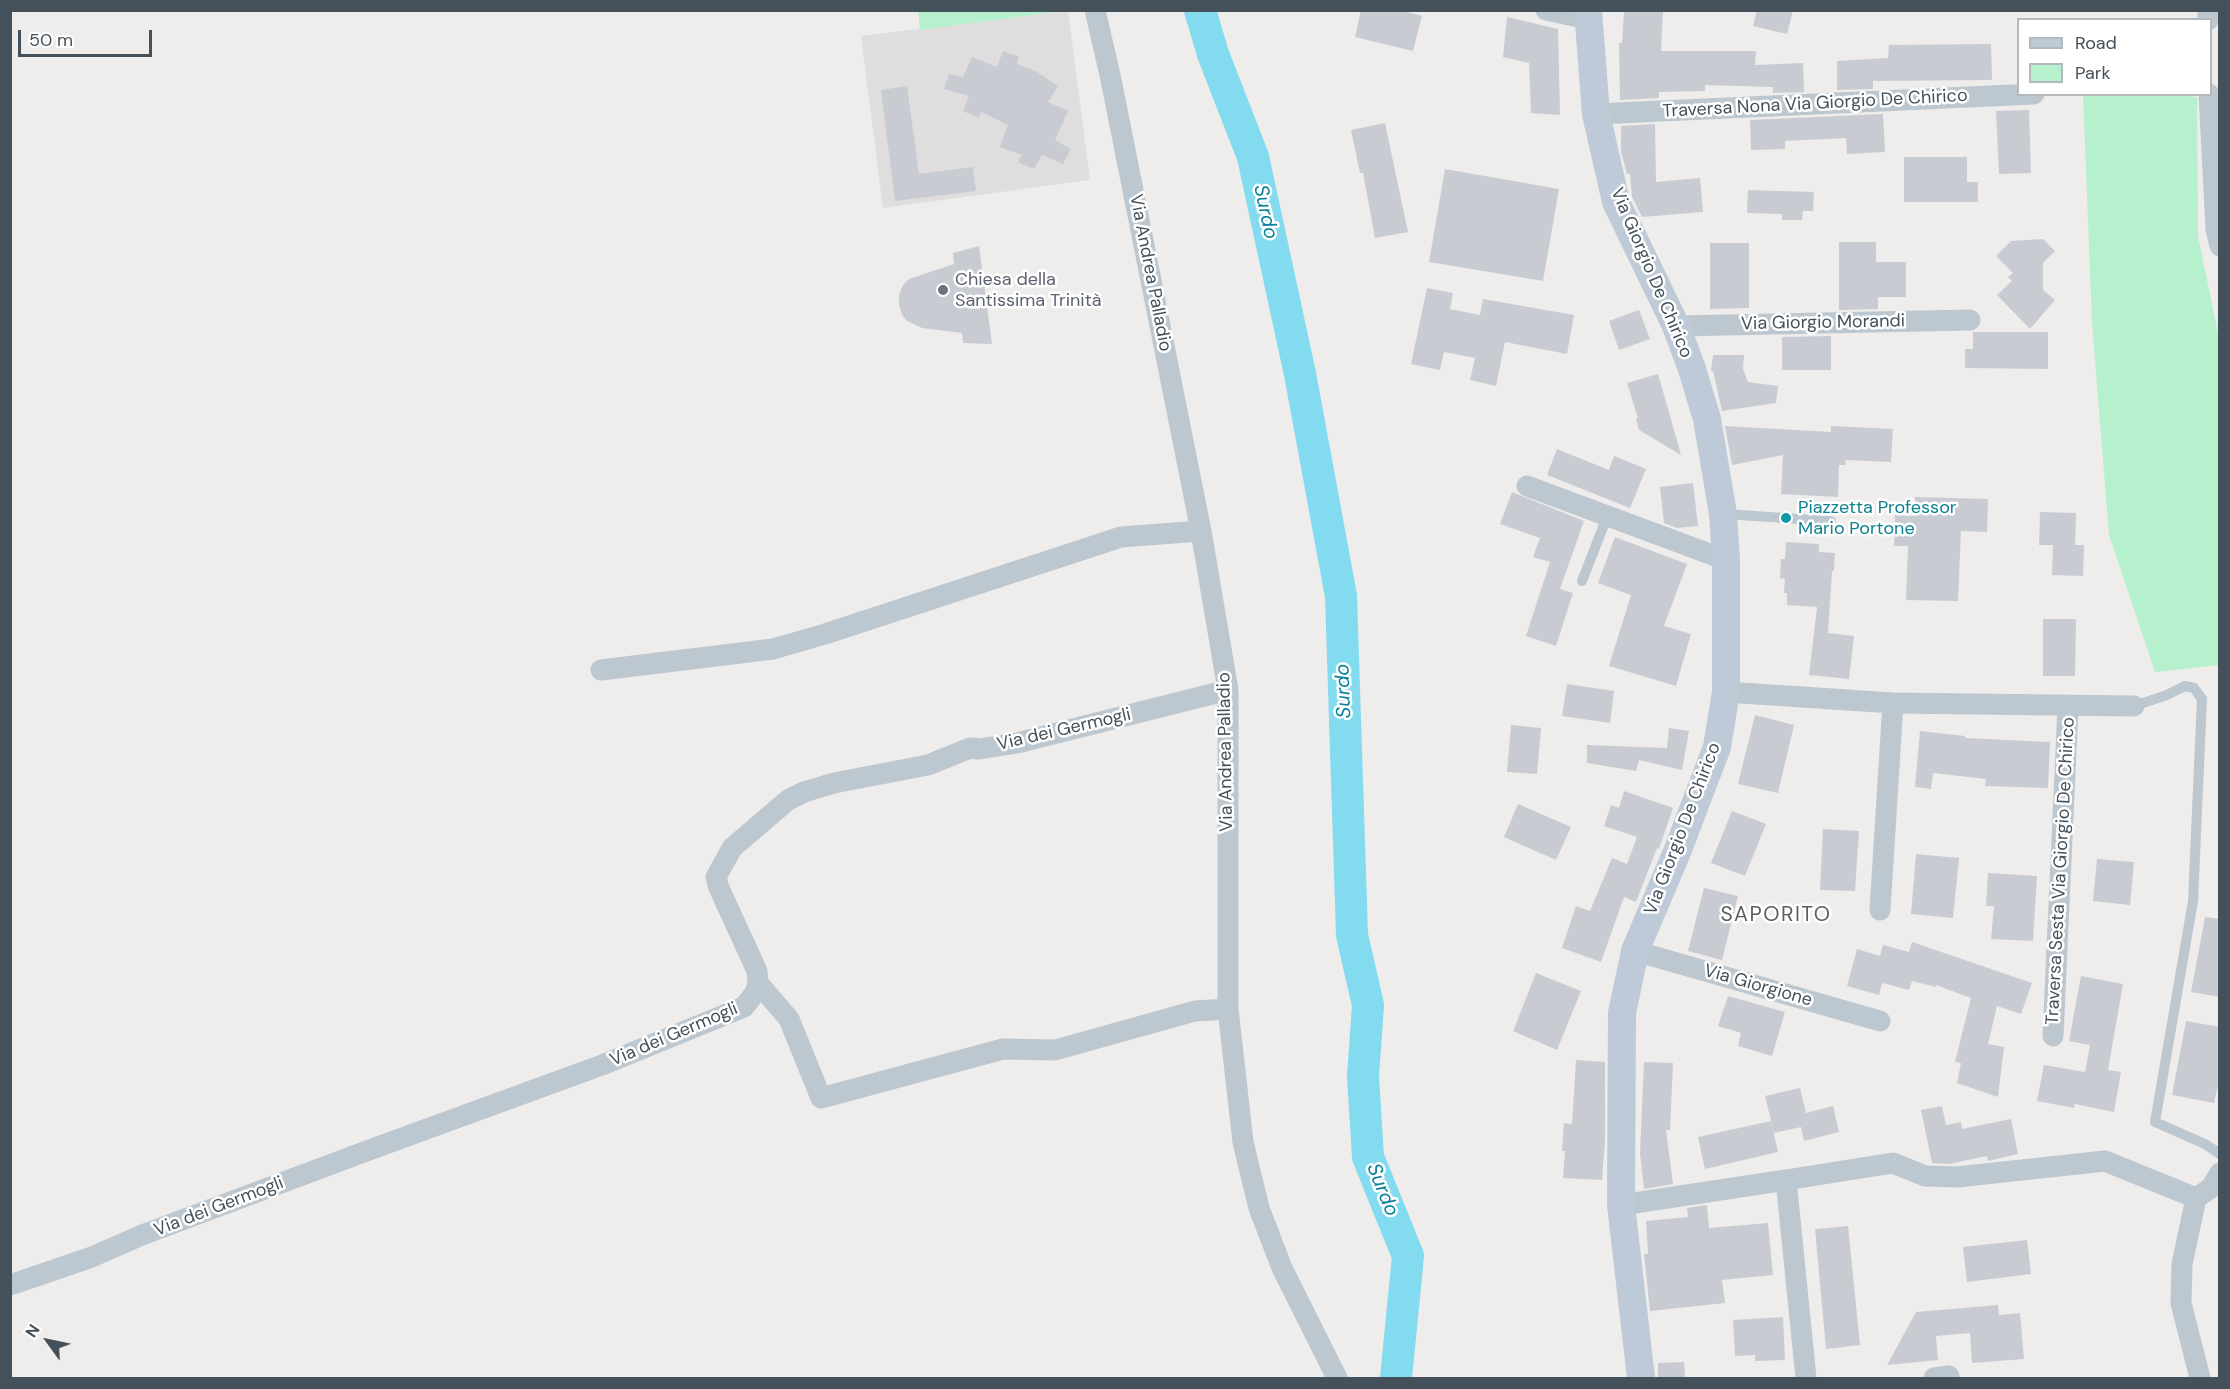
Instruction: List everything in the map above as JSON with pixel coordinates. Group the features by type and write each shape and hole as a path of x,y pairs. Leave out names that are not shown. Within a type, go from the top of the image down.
{"main road":[{"name":"Via Giorgio De Chirico","path":"1588,15 1596,114 1616,202 1676,326 1707,419 1723,514 1726,560 1726,692 1717,747 1677,852 1635,951 1622,1013 1621,1205 1641,1378"}],"street":[{"name":"Via Andrea Palladio","path":"1095,10 1201,531 1228,690 1228,1009 1243,1142 1259,1208 1282,1268 1337,1378"},
{"path":"1546,10 1588,15"},
{"name":"Traversa Nona Via Giorgio De Chirico","path":"1596,114 2017,95"},
{"path":"2209,96 2216,229 2220,246"},
{"name":"Via Giorgio Morandi","path":"1676,326 1970,320"},
{"path":"1527,486 1726,560"},
{"path":"601,670 773,649 1121,537 1201,531"},
{"name":"Via dei Germogli","path":"10,1285 92,1257 142,1235 602,1065 744,1007 755,993 758,983 757,971 718,888 716,877 732,848 788,800 804,792 834,783 928,765 970,748 979,749 1017,743 1228,690"},
{"name":"Traversa Sesta Via Giorgio De Chirico","path":"1726,692 1893,703 2134,706"},
{"path":"1880,910 1893,703"},
{"name":"Traversa Sesta Via Giorgio De Chirico","path":"2053,1036 2068,706"},
{"name":"Via Giorgione","path":"1635,951 1880,1021"},
{"path":"758,983 789,1019 821,1098 1003,1049 1055,1050 1195,1011 1228,1009"},
{"path":"1621,1205 1893,1163 1925,1176 1957,1178 2105,1161 2196,1198"},
{"path":"2200,1378 2181,1303 2182,1264 2196,1198 2211,1188 2220,1173"},
{"path":"1786,1180 1806,1378"}],"lane":[{"path":"1723,514 1831,521"},
{"path":"1582,580 1607,517"},
{"path":"2134,706 2167,695 2185,686 2194,688 2202,699 2193,901 2155,1122 2205,1144 2220,1154"}],"shaded area":[{"path":"1068,11 1090,180 883,208 861,36"}],"green space":[{"path":"918,10 1064,10 1064,11 920,30"},
{"path":"2083,96 2197,97 2198,236 2220,343 2220,665 2155,672 2109,535 2092,323"}],"building":[{"path":"1361,10 1400,10 1422,16 1413,51 1355,37"},
{"path":"1624,10 1663,10 1661,51 1756,51 1755,65 1803,63 1804,92 1773,93 1773,87 1705,85 1705,91 1659,92 1659,98 1620,100 1619,43 1622,43"},
{"path":"1757,10 1793,10 1787,34 1753,26"},
{"path":"1507,17 1558,29 1560,115 1531,113 1529,63 1503,57"},
{"path":"1991,44 1992,80 1873,81 1873,89 1837,90 1837,61 1888,58 1889,45"},
{"path":"1003,51 1019,57 1017,64 1037,72 1058,86 1048,102 1068,111 1055,140 1071,149 1063,164 1042,155 1034,169 1018,162 1022,155 1000,147 1008,125 981,112 979,118 963,111 969,96 944,89 949,74 963,77 972,57 997,67"},
{"path":"907,86 919,174 973,167 976,191 895,201 881,90"},
{"path":"2029,110 2031,173 1999,174 1996,111"},
{"path":"1883,114 1885,152 1847,154 1846,138 1785,141 1785,149 1751,150 1750,120"},
{"path":"1385,123 1408,232 1375,238 1363,173 1360,173 1351,130"},
{"path":"1655,124 1656,182 1700,178 1703,212 1642,217 1632,197 1630,174 1627,174 1621,152 1621,126"},
{"path":"1904,157 1967,157 1967,182 1978,182 1978,202 1904,202"},
{"path":"1445,169 1559,189 1543,281 1429,262"},
{"path":"1748,190 1814,192 1813,211 1803,211 1802,220 1782,220 1782,214 1747,213"},
{"path":"2043,239 2055,251 2043,263 2043,290 2055,300 2030,329 1997,295 2012,281 2008,277 2013,273 1996,256 2011,241"},
{"path":"1839,242 1876,242 1876,262 1906,262 1906,297 1878,297 1878,309 1839,310"},
{"path":"1710,243 1749,243 1749,308 1710,309"},
{"name":"Chiesa della Santissima Trinità","path":"979,246 992,344 963,343 962,333 922,328 907,321 902,315 899,304 899,295 903,285 909,279 954,264 953,253"},
{"path":"1427,288 1453,293 1450,309 1480,315 1483,299 1574,315 1567,354 1505,342 1496,386 1470,380 1475,358 1444,352 1440,370 1411,364"},
{"path":"1639,310 1650,339 1619,350 1609,321"},
{"path":"1973,332 2048,332 2048,369 1965,368 1965,349 1973,349"},
{"path":"1831,336 1831,370 1782,370 1782,337"},
{"path":"1713,355 1744,355 1743,369 1748,382 1778,386 1776,403 1722,411 1713,371 1711,371"},
{"path":"1658,374 1681,455 1639,430 1636,419 1638,418 1627,383"},
{"path":"1725,426 1831,432 1831,426 1893,429 1891,462 1846,460 1845,465 1839,465 1838,497 1781,494 1783,455 1732,465"},
{"path":"1557,449 1609,470 1614,456 1646,469 1630,508 1547,475"},
{"path":"1693,483 1698,526 1677,528 1664,523 1660,487"},
{"path":"1512,492 1584,521 1560,589 1573,593 1556,646 1526,636 1550,562 1533,557 1540,538 1500,524"},
{"path":"1915,497 1988,499 1987,532 1961,531 1958,601 1906,600 1908,546 1894,546 1895,515 1915,516"},
{"path":"2040,512 2076,513 2075,545 2084,545 2083,576 2052,575 2053,545 2039,545"},
{"path":"1615,537 1687,564 1664,626 1691,634 1676,686 1609,666 1631,595 1598,583"},
{"path":"1786,542 1819,544 1819,552 1835,553 1828,633 1854,636 1849,679 1809,675 1817,607 1787,605 1787,593 1784,593 1785,579 1780,578 1781,559 1785,559"},
{"path":"2043,619 2076,619 2075,676 2043,676"},
{"path":"1567,684 1614,691 1610,723 1562,716"},
{"path":"1755,715 1794,725 1778,793 1738,784"},
{"path":"1511,725 1541,728 1537,774 1507,772"},
{"path":"1669,728 1689,731 1682,770 1639,760 1636,771 1587,763 1587,745 1667,748"},
{"path":"1920,731 1965,736 1965,738 2050,742 2048,788 1985,786 1986,779 1933,773 1931,789 1915,787"},
{"path":"1624,791 1673,808 1659,849 1657,848 1636,902 1624,897 1601,962 1562,948 1576,906 1590,911 1612,858 1627,864 1637,837 1604,826 1611,805 1619,808"},
{"path":"1518,804 1571,827 1556,860 1504,837"},
{"path":"1732,811 1766,824 1745,876 1711,863"},
{"path":"1823,829 1859,831 1855,891 1820,890"},
{"path":"1916,854 1959,858 1953,918 1911,914"},
{"path":"2097,859 2134,862 2130,905 2093,901"},
{"path":"1988,873 2037,876 2033,941 1991,939 1994,906 1986,906"},
{"path":"1704,888 1738,896 1722,960 1688,951"},
{"path":"2205,917 2220,919 2220,997 2191,992"},
{"path":"1912,942 2032,983 2021,1014 1997,1006 1988,1044 2004,1047 1998,1097 1957,1083 1961,1063 1955,1062 1971,998 1936,985 1936,987 1912,981 1909,990 1882,983 1879,995 1847,986 1857,949 1880,956 1883,945 1909,952"},
{"path":"1536,973 1581,991 1557,1050 1513,1031"},
{"path":"2081,976 2123,984 2108,1070 2121,1072 2114,1112 2075,1104 2074,1108 2037,1101 2044,1065 2085,1072 2090,1045 2069,1041"},
{"path":"1728,996 1785,1012 1772,1056 1738,1046 1741,1033 1718,1026"},
{"path":"2186,1021 2220,1027 2220,1076 2214,1103 2172,1095"},
{"path":"1576,1060 1605,1062 1605,1141 1602,1180 1563,1178 1564,1123 1572,1124"},
{"path":"1644,1062 1673,1063 1670,1130 1666,1130 1673,1184 1644,1189 1640,1153"},
{"path":"1800,1088 1806,1113 1833,1106 1839,1132 1804,1141 1801,1127 1774,1133 1765,1096"},
{"path":"1942,1106 1946,1125 1961,1122 1962,1129 2011,1119 2018,1154 1988,1161 1987,1156 1949,1164 1932,1163 1921,1110"},
{"path":"1771,1121 1778,1152 1705,1169 1698,1137"},
{"path":"1707,1205 1709,1228 1768,1223 1773,1275 1722,1280 1725,1303 1650,1311 1644,1254 1648,1254 1646,1221 1688,1217 1687,1208"},
{"path":"1848,1226 1860,1345 1826,1349 1815,1229"},
{"path":"2027,1240 2031,1274 1967,1282 1963,1247"},
{"path":"1998,1305 1999,1315 2020,1313 2024,1359 1972,1363 1970,1333 1936,1336 1938,1360 1887,1365 1916,1312"},
{"path":"1783,1317 1785,1360 1755,1361 1755,1355 1735,1356 1733,1320"},
{"path":"1684,1362 1685,1378 1658,1378 1658,1363"}],"waterway":[{"name":"Surdo","path":"1200,10 1213,54 1253,157 1300,374 1341,596 1352,935 1368,1005 1363,1077 1368,1157 1408,1256 1396,1378"}],"place":[{"name":"Chiesa della Santissima Trinità","path":"943,290"},
{"name":"Piazzetta Professor Mario Portone","path":"1786,518"}],"district":[{"name":"SAPORITO","path":"1776,915"}]}
